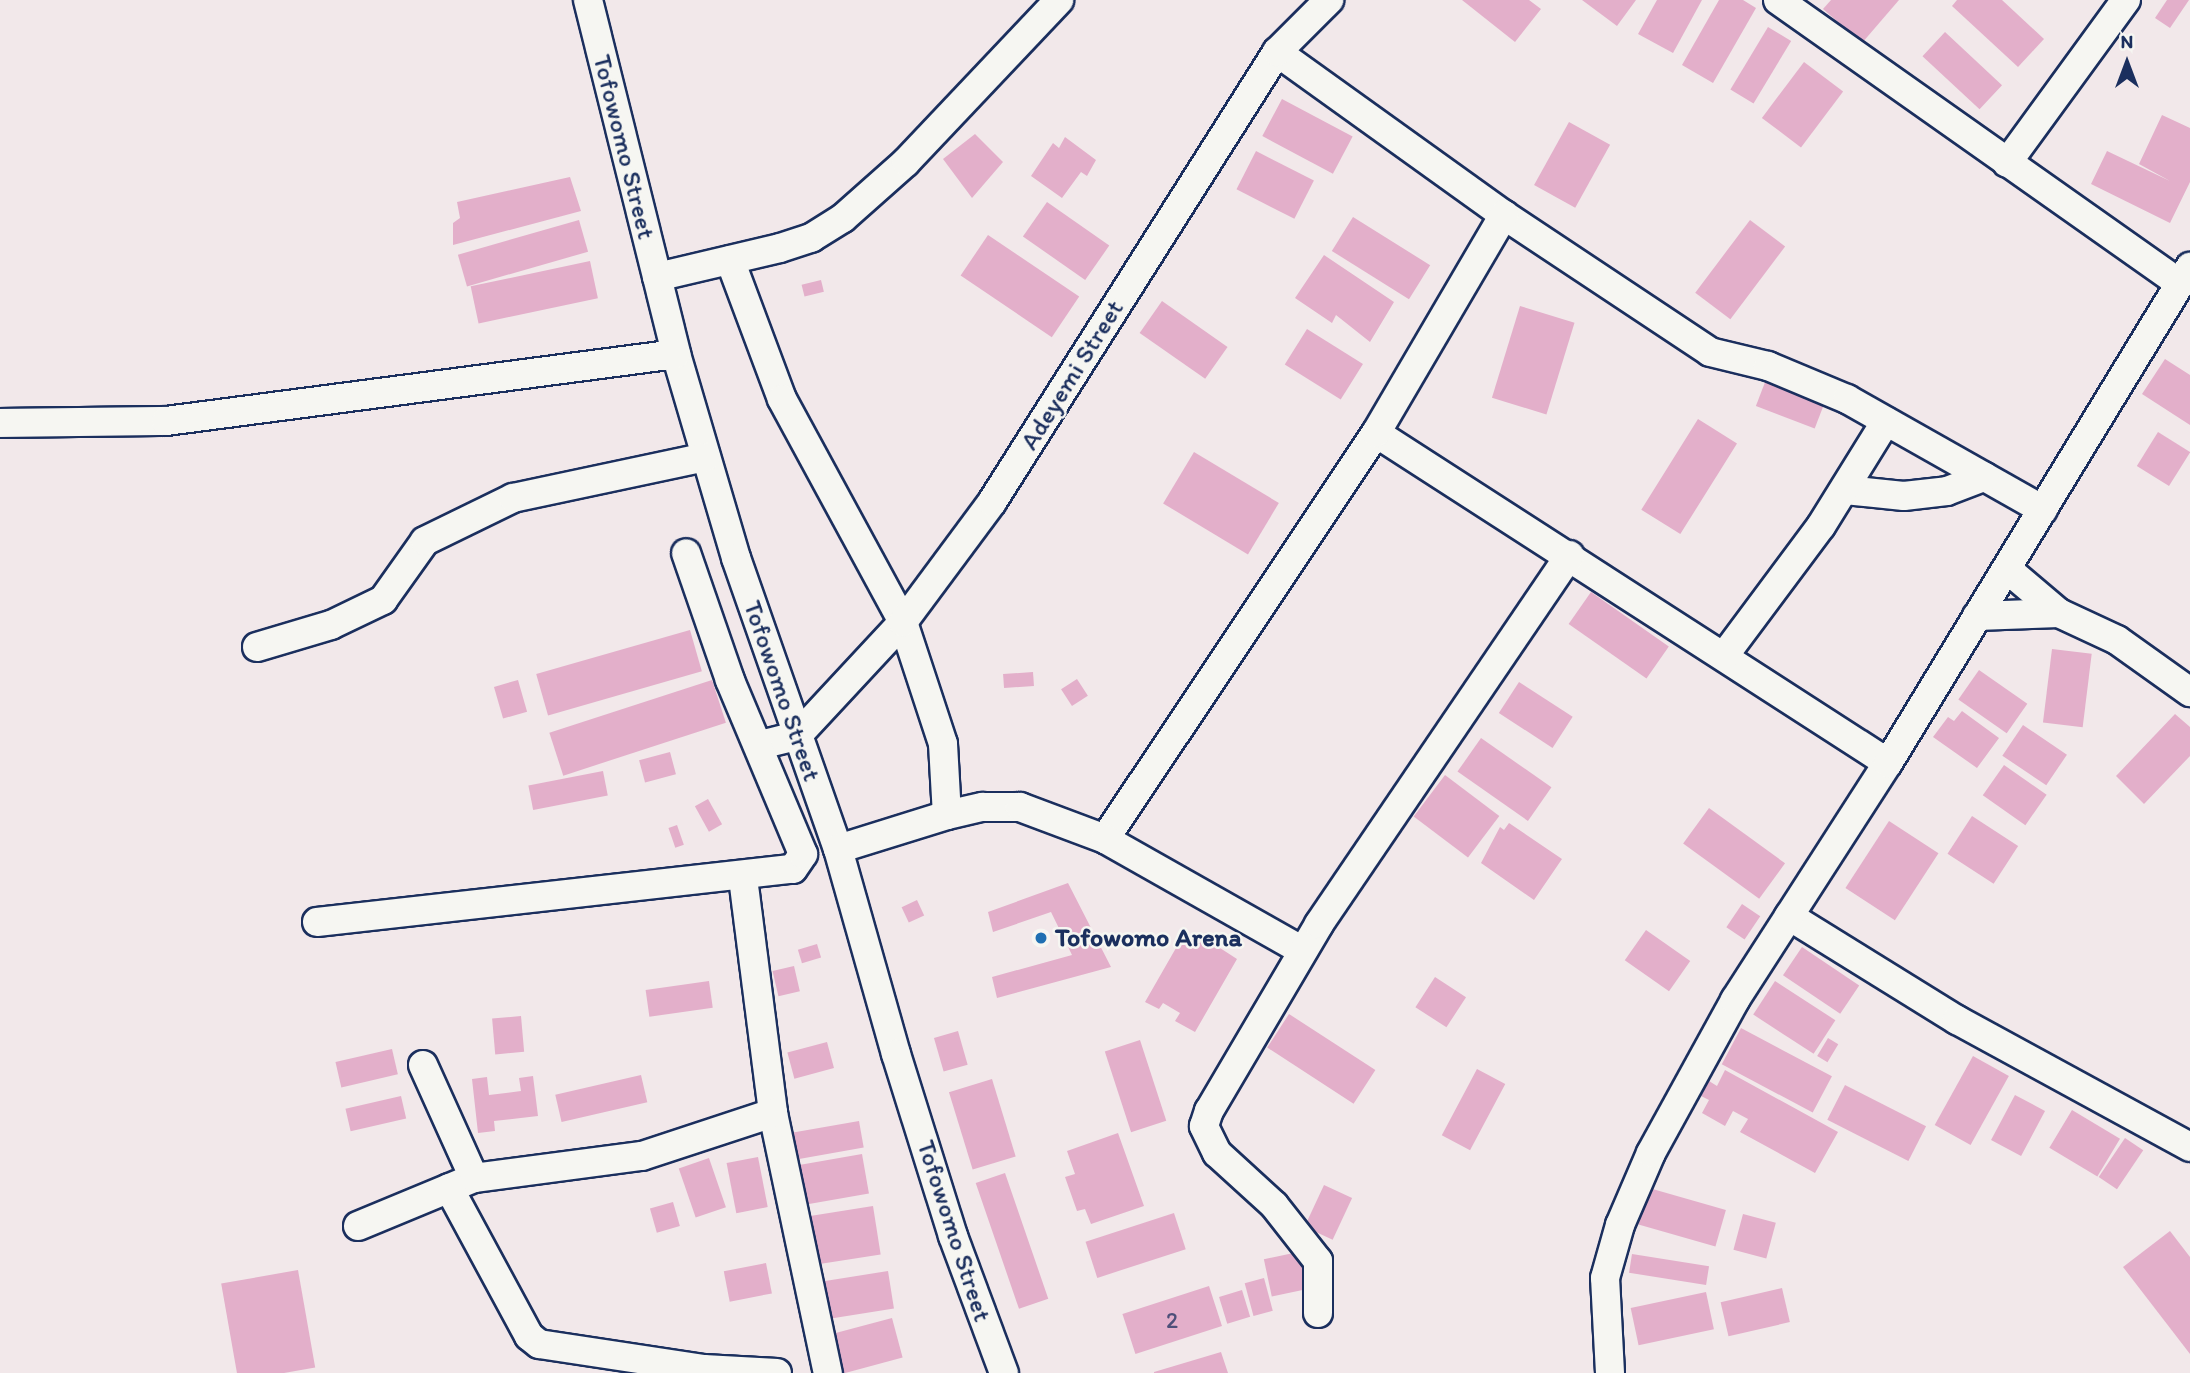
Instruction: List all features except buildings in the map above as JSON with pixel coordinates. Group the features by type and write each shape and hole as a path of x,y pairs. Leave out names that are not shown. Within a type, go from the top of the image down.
{"street":[{"name":"Tofowomo Street","path":"588,0 676,354 706,457 796,736 838,849 908,1093 1004,1373"},
{"path":"657,277 811,237 844,218 906,162 1059,0"},
{"name":"Adeyemi Street","path":"796,736 903,622 992,502 1277,52 1329,0"},
{"path":"1609,1373 1605,1279 1620,1225 1651,1153 1735,1000 1888,763 2185,275 2007,163 1777,0"},
{"path":"2007,163 2126,0"},
{"path":"1277,52 1504,215 1710,352 1768,366 1847,399 2043,510"},
{"path":"1105,839 1376,433 1504,215"},
{"path":"730,260 782,399 903,622 943,744 947,815"},
{"path":"0,423 166,421 676,354"},
{"path":"1724,656 1845,489 1886,421"},
{"path":"1376,433 1570,555 1888,763"},
{"path":"257,647 331,625 383,600 425,541 513,498 706,457"},
{"path":"1845,489 1904,496 1947,491 1984,477"},
{"path":"317,922 743,878 793,869 803,854 760,745 730,680 686,553"},
{"path":"1318,1313 1318,1261 1308,1244 1217,1153 1204,1126 1216,1096 1303,951 1433,751 1570,555"},
{"path":"2007,569 2059,613 2117,640 2190,692"},
{"path":"1977,616 2059,613"},
{"path":"760,745 796,736"},
{"path":"838,849 947,815 983,807 1020,807 1105,839 1303,951"},
{"path":"743,878 773,1114 828,1373"},
{"path":"1789,916 1957,1020 2190,1147"},
{"path":"423,1065 462,1183 529,1336 538,1344 581,1363 777,1373"},
{"path":"358,1226 462,1183 642,1156 773,1114"}],"place":[{"name":"Tofowomo Arena","path":"1041,938"}]}
